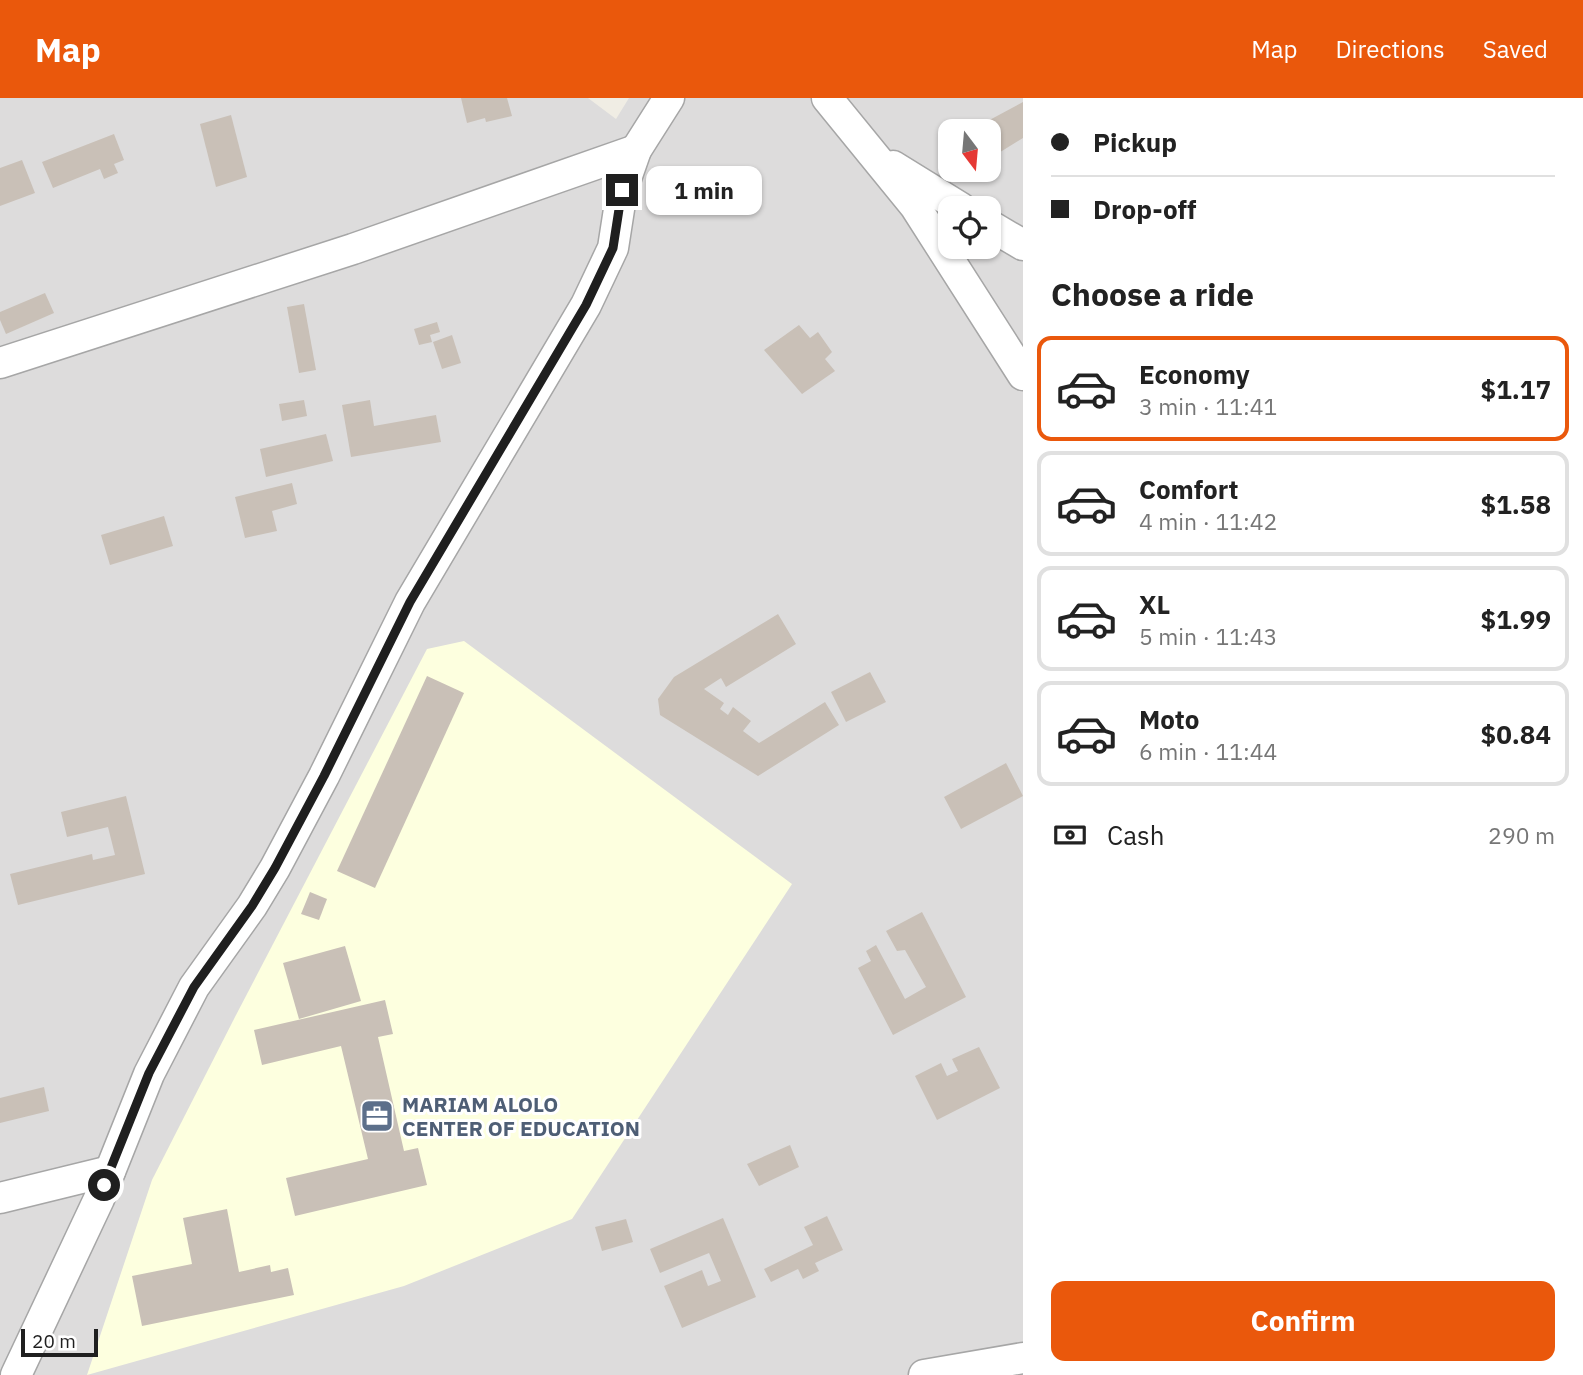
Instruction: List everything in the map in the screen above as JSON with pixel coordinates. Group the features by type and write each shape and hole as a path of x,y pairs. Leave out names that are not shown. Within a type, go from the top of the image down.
{"street":[{"path":"16,1375 110,1171 149,1073 194,987 252,906 275,868 410,602 586,305 613,248 622,190 636,150 669,98"},
{"path":"827,98 915,206 1023,375"},
{"path":"0,363 353,249 636,150"},
{"path":"871,152 942,196"},
{"path":"1001,232 1023,245"},
{"path":"0,1199 110,1171"},
{"path":"924,1375 1023,1358"}],"shaded area":[{"path":"0,98 588,98 616,119 629,98 1023,98 1023,1375 0,1375"},
{"path":"464,641 792,884 572,1219 404,1286 87,1375 152,1180 235,1017 427,649"}],"building":[{"path":"461,98 507,98 512,116 486,122 485,118 467,123"},
{"path":"1023,102 1023,138 1001,152 1001,119 991,119"},
{"path":"231,115 247,177 216,187 200,124"},
{"path":"114,134 124,160 114,164 118,173 104,179 100,169 53,188 42,162"},
{"path":"22,160 35,193 0,206 0,168"},
{"path":"45,293 54,313 6,334 0,320 0,312"},
{"path":"304,304 316,370 299,373 287,307"},
{"path":"437,322 440,332 430,335 432,342 419,345 414,329"},
{"path":"799,325 810,338 818,332 832,352 825,359 835,371 802,394 764,350"},
{"path":"452,335 461,363 442,369 433,342"},
{"path":"304,400 307,416 282,421 279,404"},
{"path":"370,400 374,426 436,415 441,442 351,457 342,405"},
{"path":"326,434 333,461 266,477 260,449"},
{"path":"292,483 297,504 272,511 277,531 245,538 235,497"},
{"path":"164,516 173,546 110,565 101,535"},
{"path":"778,614 796,644 726,687 721,678 704,689 724,703 720,709 728,715 733,707 751,721 743,731 759,743 825,702 839,725 758,776 660,715 658,699 674,677"},
{"path":"870,672 886,702 846,722 831,692"},
{"path":"427,676 464,693 375,888 337,871"},
{"path":"1006,763 1023,796 961,829 944,797"},
{"path":"126,796 145,874 18,905 10,874 92,854 93,860 115,855 108,827 67,837 61,812"},
{"path":"310,892 327,899 319,920 301,914"},
{"path":"922,912 966,997 893,1035 858,968 871,961 866,951 876,945 905,999 926,987 905,950 897,951 886,931"},
{"path":"345,946 361,1001 299,1019 283,963"},
{"path":"385,1000 393,1034 378,1037 404,1151 418,1148 427,1185 295,1216 286,1178 368,1159 341,1046 262,1065 254,1030"},
{"path":"979,1047 1000,1088 937,1120 915,1076 941,1063 947,1076 958,1071 952,1059"},
{"path":"44,1087 49,1111 0,1123 0,1098"},
{"path":"790,1145 799,1167 759,1186 747,1164"},
{"path":"227,1209 239,1272 270,1265 271,1272 288,1268 294,1295 142,1326 132,1276 192,1264 183,1218"},
{"path":"827,1216 843,1250 815,1263 819,1271 803,1279 798,1269 771,1282 764,1269 813,1245 804,1227"},
{"path":"723,1218 756,1297 682,1328 664,1286 702,1270 708,1286 721,1281 709,1253 660,1273 650,1249"},
{"path":"626,1219 633,1242 602,1251 595,1227"}],"place":[{"name":"MARIAM ALOLO CENTER OF EDUCATION","path":"377,1116"}],"route":[{"path":"104,1185 149,1073 194,987 252,906 275,868 410,602 586,305 613,248 622,190"}]}
